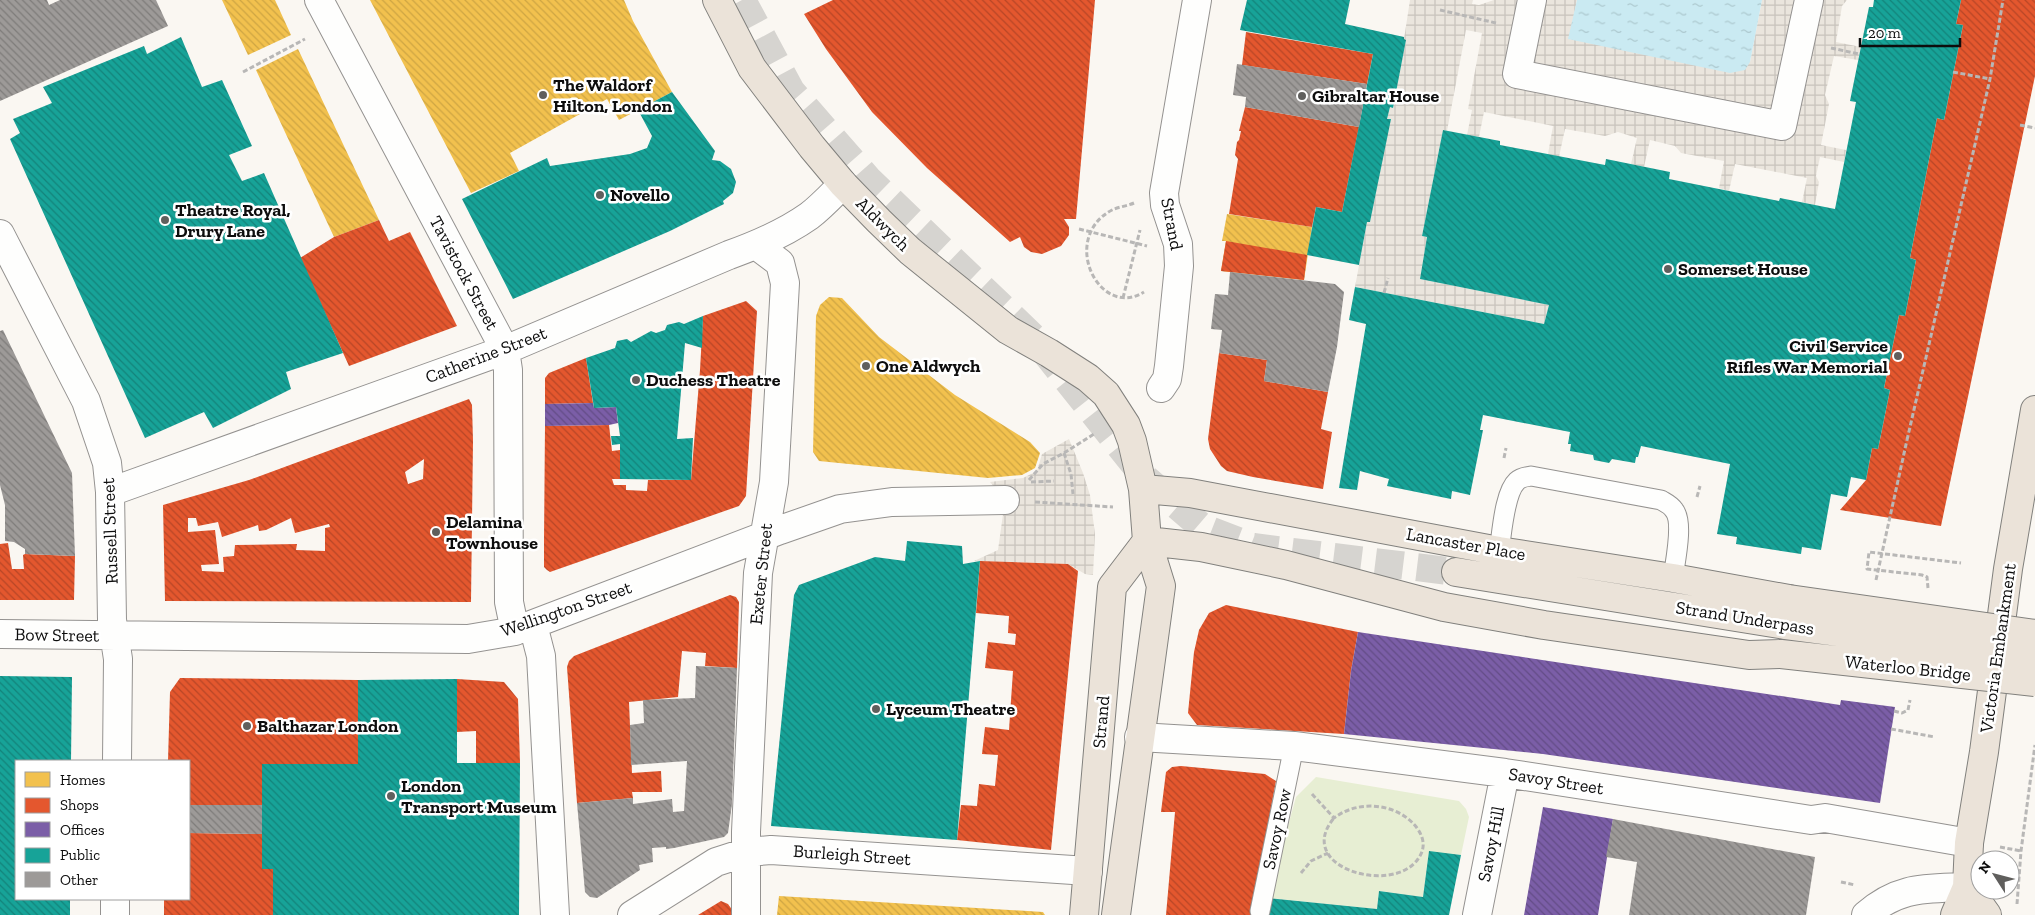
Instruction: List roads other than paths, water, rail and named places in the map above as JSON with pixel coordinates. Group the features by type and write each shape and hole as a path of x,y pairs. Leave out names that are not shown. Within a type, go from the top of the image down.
{"main road":[{"name":"Aldwych","path":"717,0 752,68 804,138 843,184 910,251 1008,330 1050,353 1088,378 1106,394 1126,425 1132,441 1145,500"},
{"name":"Victoria Embankment","path":"1955,915 1967,887 1969,843 1985,745 2008,569 2035,410"},
{"name":"Lancaster Place","path":"1145,500 1190,493 1499,551 1673,578 1787,612"},
{"path":"1116,915 1161,586 1147,541 1145,500"},
{"name":"Waterloo Bridge","path":"1147,541 1201,547 1286,566 1444,607 1535,623 1749,655 1782,654 2035,682"},
{"name":"Strand","path":"1084,915 1112,587 1147,541"},
{"name":"Strand Underpass","path":"1456,572 1787,612 2035,658"},
{"path":"1787,612 2035,634"},
{"path":"1967,887 1988,915"}],"street":[{"name":"Strand","path":"1161,388 1167,379 1169,366 1178,266 1178,244 1165,205 1157,196 1197,0"},
{"path":"1532,0 1517,74 1782,126 1809,0"},
{"name":"Tavistock Street","path":"325,11 505,350 508,370 509,602 541,656 555,915"},
{"name":"Catherine Street","path":"110,492 505,350 756,245 793,226 811,214 843,184"},
{"name":"Russell Street","path":"0,234 86,401 107,463 110,492 112,620 118,659 117,760"},
{"name":"Exeter Street","path":"746,915 758,573 774,482 785,283 780,263 756,245"},
{"name":"Wellington Street","path":"114,635 468,639 524,628 763,536 849,508 892,502 1005,500"},
{"name":"Bow Street","path":"0,634 114,635"},
{"name":"Savoy Street","path":"1139,737 1294,746 1505,773 1811,820 1825,818 1969,843"},
{"name":"Savoy Hill","path":"1476,915 1505,773"},
{"name":"Burleigh Street","path":"632,915 716,862 747,852 772,850 1088,872"},
{"path":"1866,915 1878,905 1897,894 1911,890 1967,887"},
{"path":"115,900 115,915"}],"lane":[{"path":"1499,551 1512,487 1523,477 1532,476 1661,500 1668,504 1675,510 1679,526 1673,578"},
{"name":"Savoy Row","path":"1260,911 1294,746"}],"water":[{"path":"1577,0 1762,0 1750,62 1745,70 1730,73 1568,39"}],"tunnel":[{"path":"742,0 791,91 868,179 1033,337 1146,479 1202,527 1253,547 1456,572"}],"place":[{"name":"The Waldorf Hilton, London","path":"543,95"},
{"name":"Gibraltar House","path":"1302,96"},
{"name":"Novello","path":"600,195"},
{"name":"Theatre Royal, Drury Lane","path":"165,220"},
{"name":"Somerset House","path":"1668,269"},
{"name":"Civil Service Rifles War Memorial","path":"1898,356"},
{"name":"One Aldwych","path":"866,366"},
{"name":"Duchess Theatre","path":"636,380"},
{"name":"Delamina Townhouse","path":"436,532"},
{"name":"Lyceum Theatre","path":"876,709"},
{"name":"Balthazar London","path":"247,726"},
{"name":"London Transport Museum","path":"391,796"}]}
